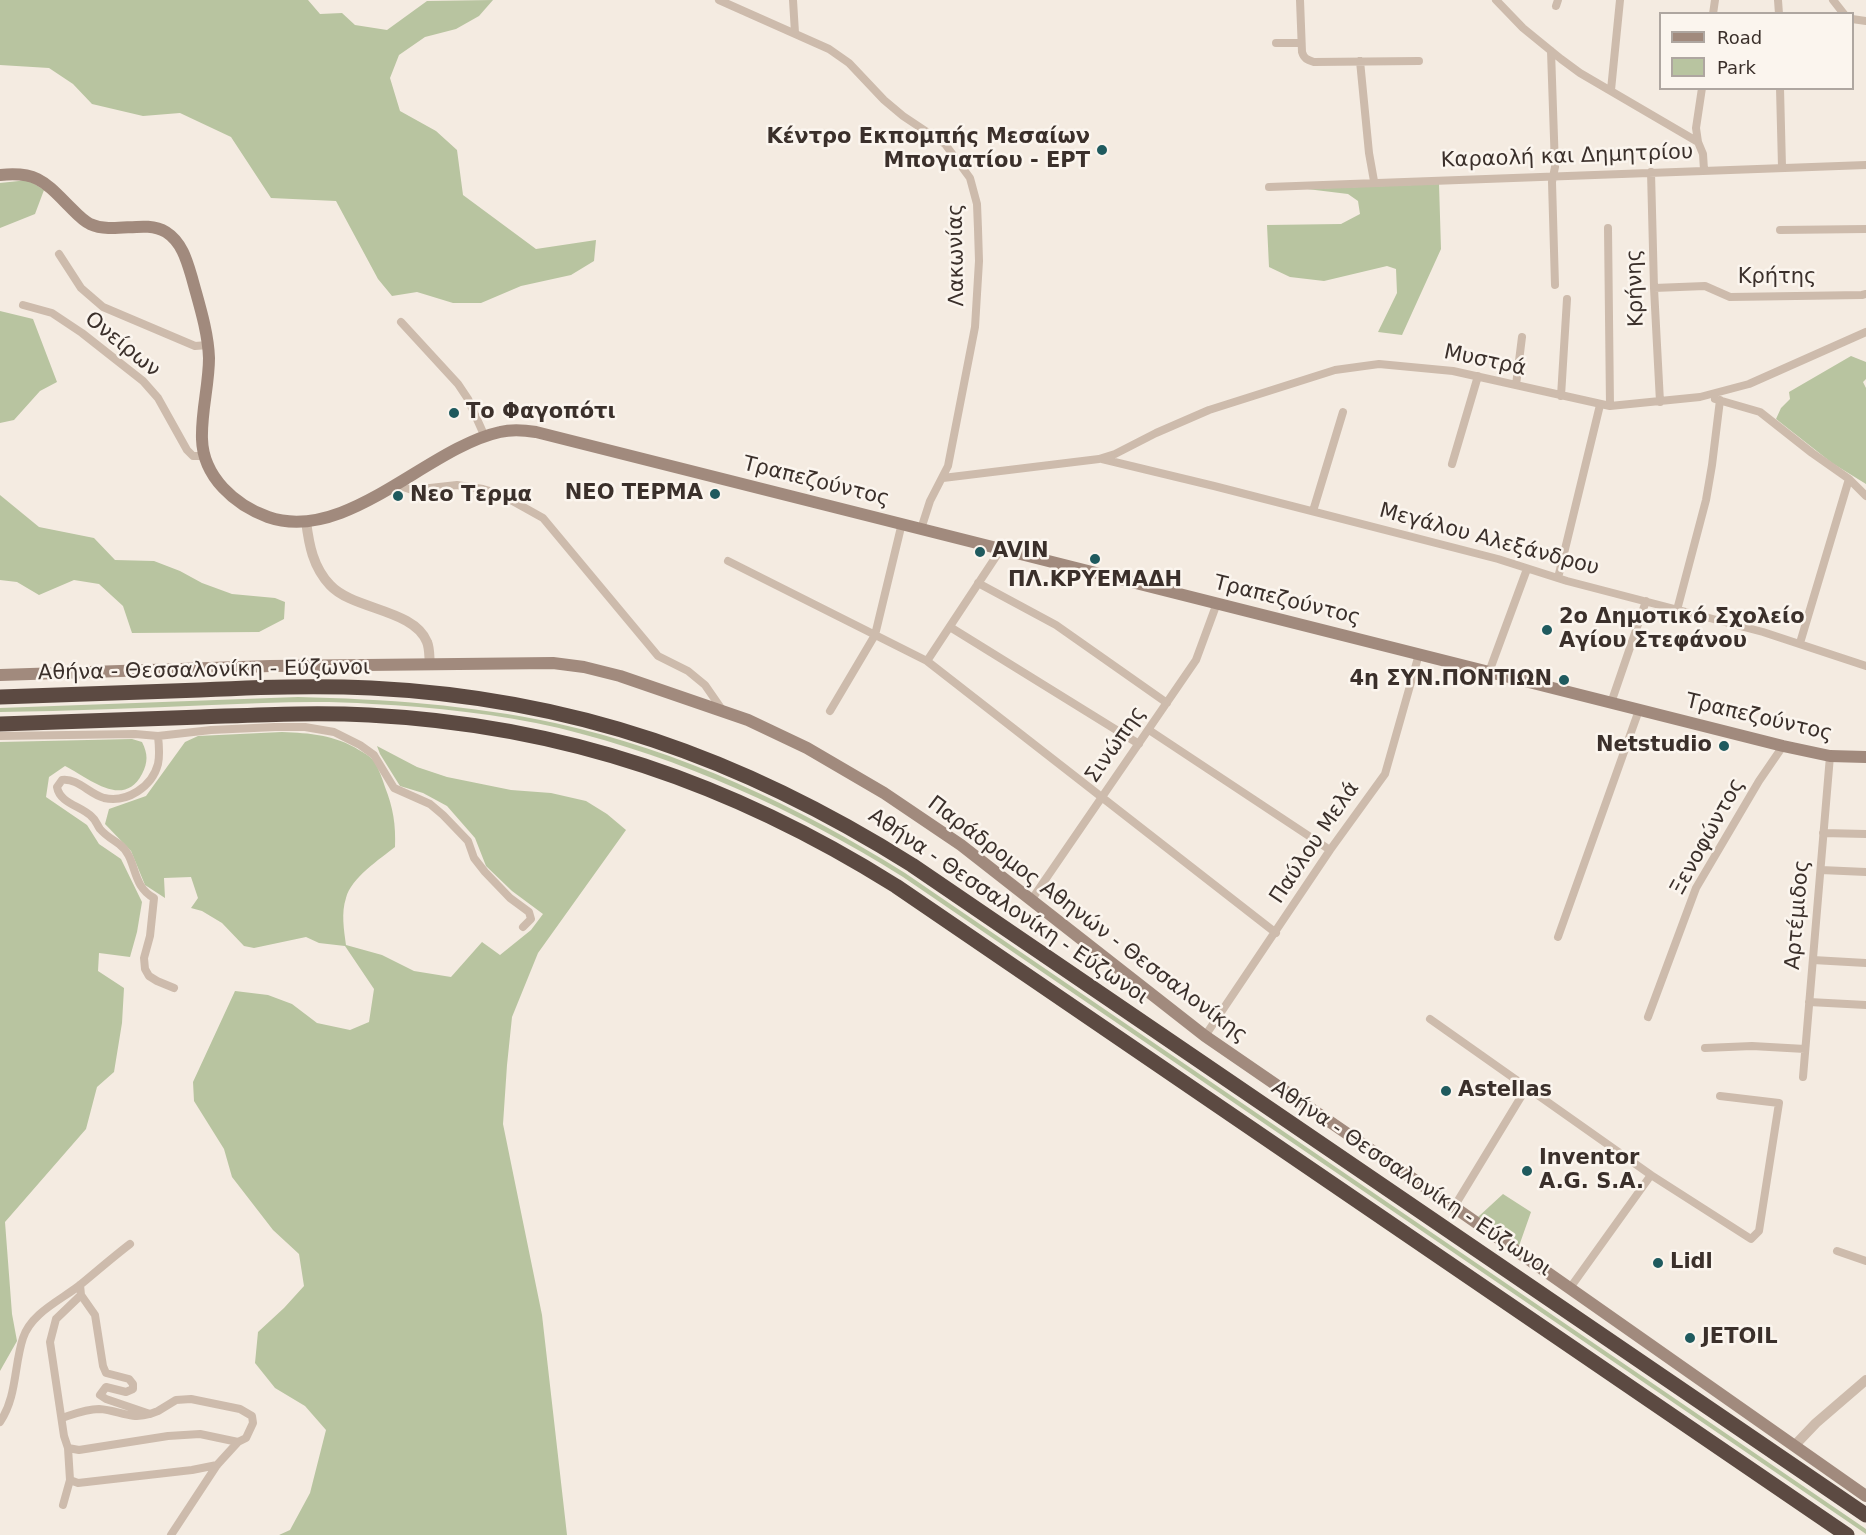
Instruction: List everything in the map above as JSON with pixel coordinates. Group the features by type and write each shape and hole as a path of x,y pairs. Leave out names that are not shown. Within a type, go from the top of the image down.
{"highway":[{"name":"Αθήνα - Θεσσαλονίκη - Εύζωνοι","path":"0,697 298,686 372,688 443,694 530,706 592,720 695,753 754,778 832,816 912,865 1866,1515"},
{"name":"Αθήνα - Θεσσαλονίκη - Εύζωνοι","path":"0,724 299,713 370,715 438,721 524,733 564,742 647,766 732,799 817,839 896,886 1847,1535"}],"main road":[{"name":"Τραπεζούντος","path":"0,176 19,174 34,177 43,182 79,216 92,225 107,228 150,228 166,232 179,244 187,263 208,345 208,381 202,439 204,456 219,482 236,501 269,517 283,521 327,518 345,512 472,441 485,436 510,430 549,434 1783,746 1830,756 1866,757"},
{"name":"Παράδρομος Αθηνών - Θεσσαλονίκης","path":"0,675 270,666 538,662 569,664 620,676 768,729 827,759 884,793 961,845 1205,1036 1454,1207 1866,1496"}],"street":[{"name":"Λακωνίας","path":"719,0 829,49 849,63 884,100 945,144 970,178 977,204 978,229 979,261 975,327 948,466 930,501 921,529"},
{"path":"793,0 795,33"},
{"path":"1300,0 1301,43 1303,57 1308,60 1314,62 1419,60"},
{"path":"1611,90 1620,0"},
{"path":"1833,0 1842,12"},
{"path":"1498,1 1523,28 1580,73 1698,142"},
{"path":"1276,43 1301,43"},
{"path":"1551,51 1556,167 1552,182 1555,285"},
{"path":"1360,61 1374,181"},
{"path":"1702,90 1696,128 1703,154 1704,170"},
{"path":"1780,90 1782,167"},
{"name":"Καραολή και Δημητρίου","path":"1269,187 1374,181 1866,165"},
{"name":"Κρήνης","path":"1651,172 1660,402"},
{"path":"1608,228 1610,406"},
{"path":"1780,231 1866,229"},
{"path":"59,254 81,288 103,306 195,345 208,345"},
{"name":"Κρήτης","path":"1654,288 1705,286 1730,297 1866,294"},
{"path":"1561,396 1567,299"},
{"name":"Ονείρων","path":"23,305 52,313 127,367 158,398 187,450 193,456 204,456"},
{"path":"401,322 458,384 468,399 485,436"},
{"name":"Μυστρά","path":"1099,459 1209,410 1335,370 1379,364 1439,369 1610,406 1700,397 1749,384 1866,332"},
{"path":"1516,385 1522,337"},
{"path":"1452,464 1478,376"},
{"path":"1700,397 1720,400 1760,412 1849,479 1866,496"},
{"path":"1677,610 1706,500 1720,400"},
{"path":"1558,578 1600,405"},
{"path":"1313,511 1343,412"},
{"path":"943,478 1099,459"},
{"name":"Μεγάλου Αλεξάνδρου","path":"1099,459 1498,559 1558,578 1800,643 1866,666"},
{"path":"1800,643 1849,479"},
{"path":"399,482 403,487 411,490 457,485 483,489 500,494 543,518 658,656 688,671 705,686 723,711"},
{"path":"306,521 314,561 331,586 341,594 405,621 419,630 429,646 430,665"},
{"path":"830,711 875,635 902,523"},
{"path":"927,662 1001,549"},
{"path":"728,561 927,662 1276,933"},
{"path":"1489,672 1527,569"},
{"path":"978,583 1056,625 1167,703"},
{"path":"1611,703 1646,601"},
{"name":"Σινώπης","path":"1032,899 1196,660 1217,603"},
{"path":"950,627 1139,744"},
{"name":"Παύλου Μελά","path":"1205,1036 1330,850 1385,774 1419,654"},
{"path":"1558,937 1639,710"},
{"path":"0,736 135,734 158,736 220,729 305,727 334,732 374,755 393,788 430,804 468,841 474,858 485,872 510,898 529,912 531,919 523,927"},
{"path":"1149,730 1330,850"},
{"path":"158,736 156,770 144,787 135,793 114,799 103,798 68,779 62,780 57,787 63,799 92,816 108,837 120,844 127,852 137,880 145,893 154,898 150,936 144,958 145,969 149,976 174,988"},
{"name":"Ξενοφώντος","path":"1648,1017 1696,888 1783,746"},
{"name":"Αρτέμιδος","path":"1803,1077 1830,756"},
{"path":"1823,832 1866,834"},
{"path":"1821,870 1866,872"},
{"path":"1813,960 1866,963"},
{"path":"1809,1002 1866,1005"},
{"path":"1430,1019 1651,1175 1751,1239 1759,1232 1779,1103 1720,1096"},
{"path":"1705,1048 1752,1046 1805,1049"},
{"path":"1454,1207 1527,1087"},
{"path":"1570,1288 1651,1175"},
{"path":"0,1422 6,1413 12,1395 23,1338 28,1326 80,1285 101,1265 130,1244"},
{"path":"1837,1251 1866,1261"},
{"path":"80,1285 81,1295 95,1315 106,1373 129,1379 133,1384 133,1389 126,1392 106,1387 100,1395 105,1399 150,1414"},
{"path":"63,1505 70,1480 68,1448 64,1436 50,1342 56,1319 81,1295"},
{"path":"1795,1445 1816,1423 1866,1380"},
{"path":"62,1418 87,1410 101,1409 137,1417 158,1411 176,1400 191,1398 240,1409 252,1416 253,1423 246,1438 238,1442 217,1465 171,1535"},
{"path":"68,1448 79,1450 168,1436 200,1434 238,1442"},
{"path":"70,1480 78,1483 217,1465"}],"green space":[{"path":"0,0 308,0 320,14 342,13 355,25 387,30 427,1 493,0 479,16 456,29 425,37 399,55 390,78 400,111 436,131 457,150 463,195 536,249 596,240 594,261 571,275 521,286 481,303 453,303 417,292 392,296 378,279 336,201 271,198 231,137 180,113 143,116 92,104 73,84 49,68 0,65"},
{"path":"28,180 44,190 35,214 0,228 0,183"},
{"path":"1439,184 1441,249 1402,335 1378,332 1397,293 1396,269 1387,266 1324,281 1290,277 1269,267 1267,225 1341,224 1360,214 1358,201 1348,194 1307,189"},
{"path":"0,311 33,319 57,382 40,391 14,420 0,423"},
{"path":"1851,356 1866,362 1866,379 1863,382 1866,388 1866,484 1832,463 1776,419 1781,408 1790,399 1789,392"},
{"path":"0,495 39,527 94,538 115,560 154,561 232,594 275,598 285,602 284,619 259,632 132,633 123,606 99,584 74,580 39,595 17,582 0,580"},
{"path":"298,697 427,704 523,717 602,734 647,748 737,783 823,825 905,873 1866,1529 1866,1534 903,877 780,808 737,789 694,771 605,740 536,723 442,709 312,702 0,712 0,708"},
{"path":"282,732 312,734 341,741 367,755 376,764 392,809 395,847 367,870 349,891 344,904 343,916 346,945 382,955 414,971 451,977 482,942 500,955 531,930 543,914 512,891 486,866 475,838 447,806 423,793 400,786 377,746 417,767 447,777 511,790 551,793 586,801 607,814 626,830 538,953 512,1017 507,1065 503,1124 542,1315 567,1535 279,1535 290,1530 310,1493 326,1430 305,1406 275,1388 255,1363 258,1332 304,1286 299,1254 273,1230 232,1177 224,1149 194,1101 193,1082 235,991 268,995 292,1004 317,1023 350,1030 369,1022 374,989 345,946 319,943 306,937 254,948 244,946 222,923 202,911 191,908 198,898 191,877 164,878 165,898 145,885 131,851 105,824 109,809 146,796 185,742 198,736"},
{"path":"132,739 142,742 146,762 142,774 134,784 125,789 105,788 65,766 49,777 46,797 87,825 99,844 121,859 142,902 130,957 99,953 98,971 124,988 122,1023 114,1072 97,1087 86,1129 5,1222 12,1314 17,1341 0,1371 0,742"},
{"path":"1503,1194 1531,1212 1519,1246 1478,1217"}],"place":[{"name":"Κέντρο Εκπομπής Μεσαίων Μπογιατίου - ΕΡΤ","path":"1102,150"},
{"name":"Το Φαγοπότι","path":"454,413"},
{"name":"ΝΕΟ ΤΕΡΜΑ","path":"715,494"},
{"name":"Νεο Τερμα","path":"398,496"},
{"name":"AVIN","path":"980,552"},
{"name":"ΠΛ.ΚΡΥΕΜΑΔΗ","path":"1095,559"},
{"name":"2ο Δημοτικό Σχολείο Αγίου Στεφάνου","path":"1547,630"},
{"name":"4η ΣΥΝ.ΠΟΝΤΙΩΝ","path":"1564,680"},
{"name":"Netstudio","path":"1724,746"},
{"name":"Astellas","path":"1446,1091"},
{"name":"Inventor A.G. S.A.","path":"1527,1171"},
{"name":"Lidl","path":"1658,1263"},
{"name":"JETOIL","path":"1690,1338"}]}
